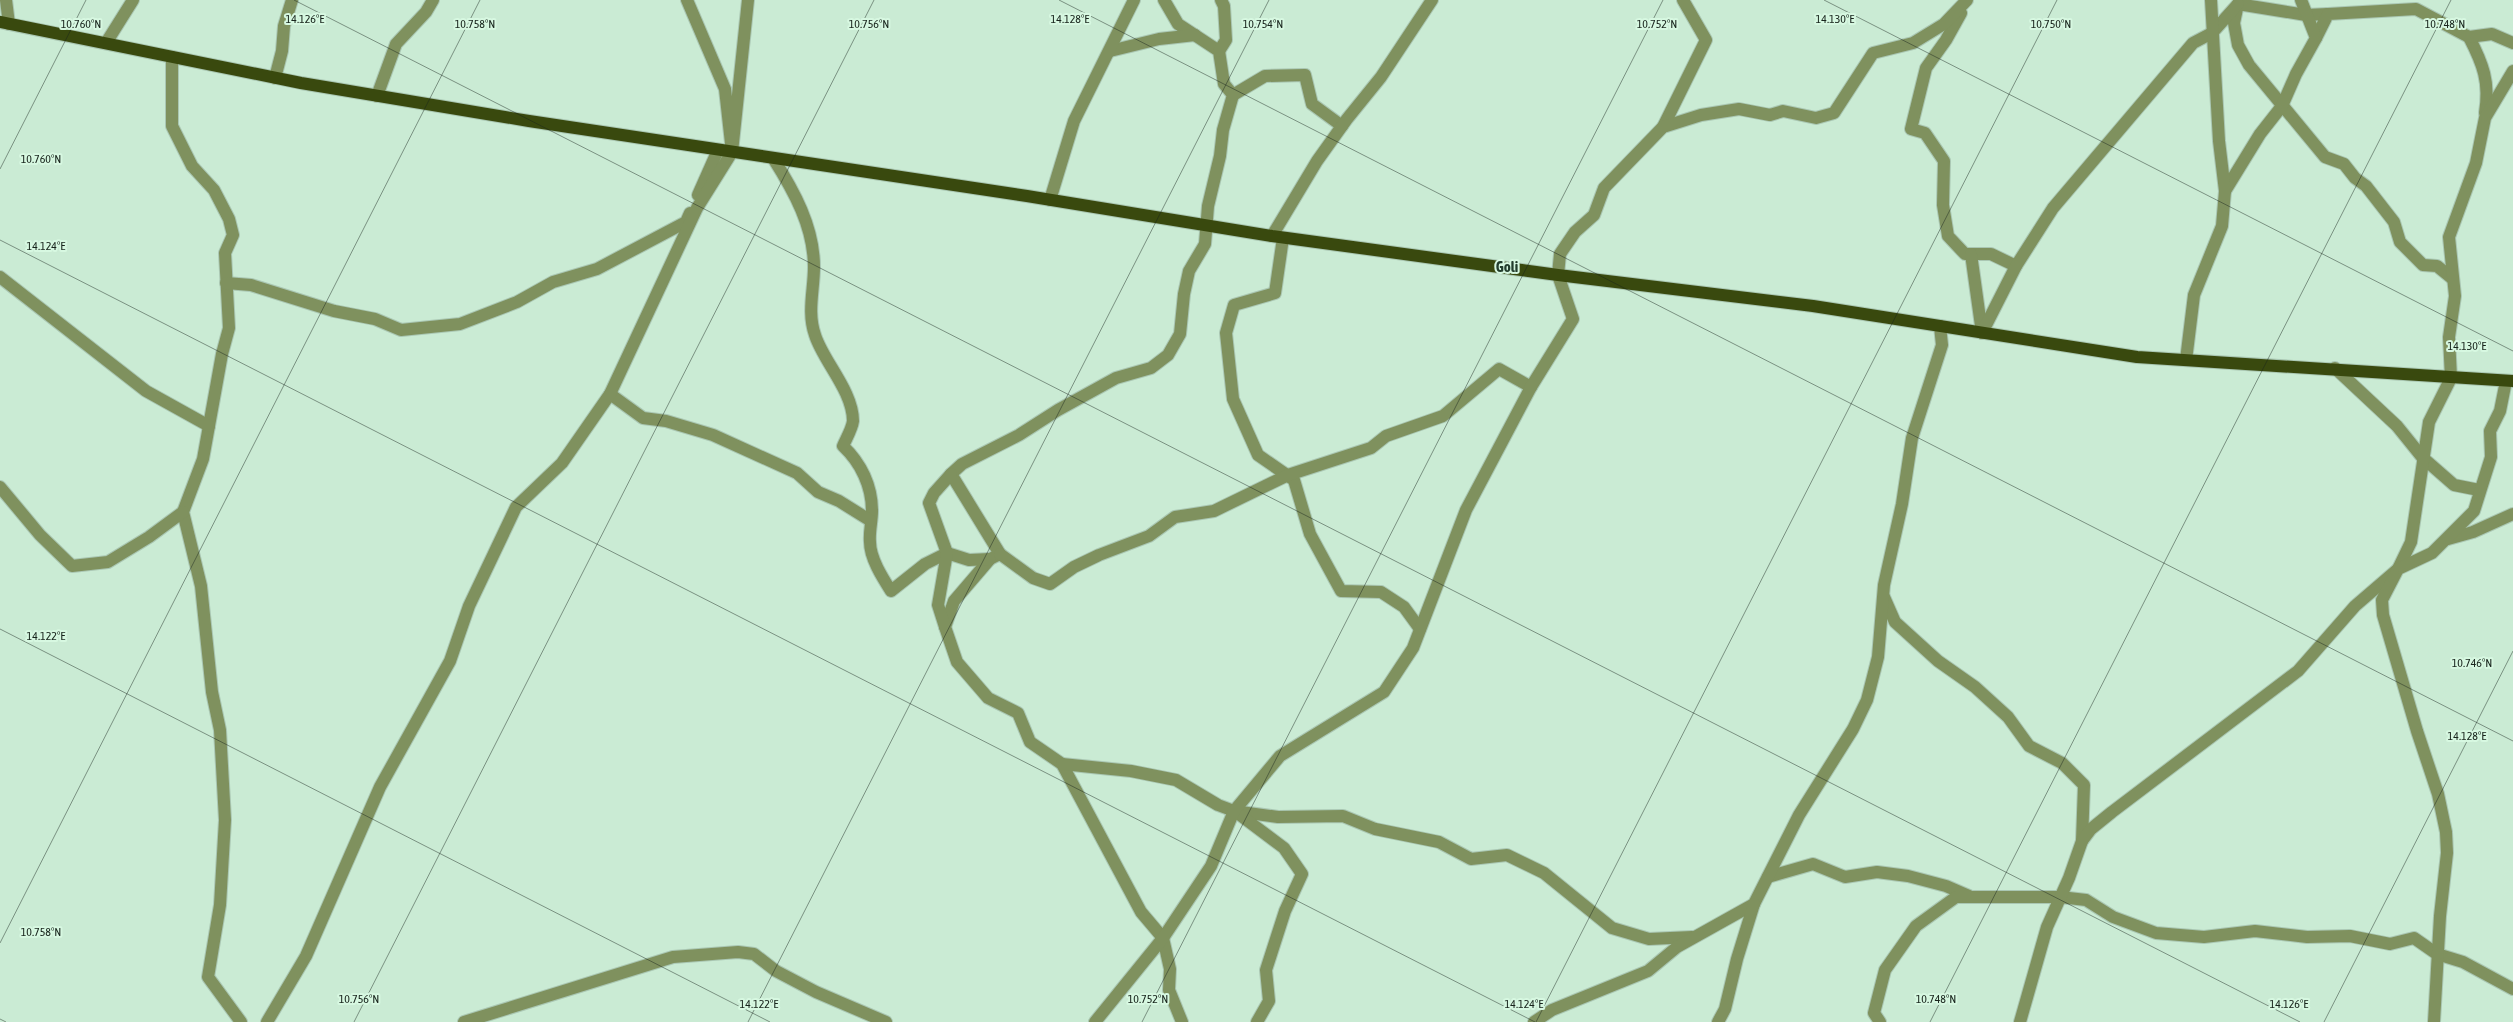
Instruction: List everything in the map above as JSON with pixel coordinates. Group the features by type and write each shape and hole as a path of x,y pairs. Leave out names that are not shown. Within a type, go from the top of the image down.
{"main road":[{"path":"4,23 275,78 377,96 1278,237 1558,275 1813,306 2137,357 2335,368 2510,381"}],"street":[{"path":"4,23 6,0"},
{"path":"106,43 133,0"},
{"path":"275,78 282,52 284,26 292,0"},
{"path":"377,96 396,44 426,12 433,0"},
{"path":"687,0 725,89 732,152"},
{"path":"268,1022 306,956 380,787 450,661 469,606 516,507 562,463 610,394 698,208 732,152 748,0"},
{"path":"1050,200 1074,121 1134,0"},
{"path":"1164,0 1178,24 1219,51"},
{"path":"1221,0 1224,6 1226,40 1219,51 1224,84 1233,95"},
{"path":"1420,629 1404,607 1381,592 1341,591 1310,534 1294,480 1258,455 1233,399 1226,333 1234,305 1275,293 1278,237 1317,161 1342,126 1381,78 1432,0"},
{"path":"1095,1022 1163,938 1211,866 1234,810 1280,756 1384,692 1413,648 1466,510 1531,387 1573,320 1558,275 1560,254 1575,232 1594,215 1604,188 1663,127 1706,40 1682,0"},
{"path":"1663,127 1701,115 1740,109 1770,115 1783,111 1816,118 1834,113 1872,53 1913,43 1944,24 1967,0"},
{"path":"1967,0 1946,40 1926,68 1912,129 1924,133 1944,161 1943,205 1948,236 1965,254 1991,254 2016,266"},
{"path":"2186,360 2194,296 2222,226 2225,191 2211,0"},
{"path":"2301,0 2316,38"},
{"path":"1982,333 2016,266 2053,208 2132,112 2193,43 2212,33 2240,2"},
{"path":"2240,2 2306,15 2413,5 2469,37 2483,65 2488,94 2476,164 2449,237 2455,296 2449,337 2451,378 2431,414 2422,457 2411,542 2382,600 2383,615 2417,731 2438,794 2446,832 2447,853 2434,1022"},
{"path":"2240,2 2234,24 2238,45 2249,64 2326,157 2344,164 2355,178 2366,186 2394,222 2400,242 2423,265 2437,266 2453,279"},
{"path":"2225,191 2260,134 2282,106 2296,74 2328,14"},
{"path":"2469,37 2492,34 2513,43"},
{"path":"1110,50 1159,39 1195,35"},
{"path":"0,487 40,535 72,566 108,562 149,537 183,512 203,459 229,328 225,253 233,235 229,219 214,190 192,166 172,126 172,57"},
{"path":"2485,118 2513,71"},
{"path":"1182,1022 1169,990 1170,969 1163,938 1136,904 1062,764 1030,742 1018,713 988,698 957,662 938,604 946,553 929,503 934,492 962,464 1019,435 1058,410 1108,383 1151,368 1168,355 1180,334 1184,294 1189,271 1206,244 1208,206 1220,156 1223,130 1233,95 1265,76 1305,75 1312,104 1342,126"},
{"path":"226,284 250,285 334,311 375,319 401,330 460,324 517,302 553,282 597,269 686,222 718,150"},
{"path":"773,158 794,190 810,233 814,266 810,307 815,336 846,394 853,422 843,446 854,457 865,474 872,509 870,544 881,575 890,591 925,564 946,553 970,560 995,556"},
{"path":"1972,254 1982,333"},
{"path":"0,277 146,391 209,426"},
{"path":"1718,1022 1725,1009 1754,904 1799,815 1853,728 1867,700 1878,657 1884,597 1902,504 1912,438 1942,345 1940,326"},
{"path":"2335,368 2397,426 2422,457 2454,485 2479,490"},
{"path":"951,474 995,556 1033,578 1050,584 1074,567 1099,555 1149,536 1175,517 1214,510 1288,475 1371,448 1386,436 1443,416 1499,369 1531,387"},
{"path":"2020,1022 2042,944 2082,841 2092,829 2112,812 2298,671 2355,606 2398,568 2432,553 2474,511 2479,490 2491,457 2490,431 2500,411 2510,381"},
{"path":"610,394 643,418 666,421 713,435 797,473 818,492 840,501 871,521"},
{"path":"183,512 201,586 212,692 220,730 225,820 220,905 208,977 241,1022"},
{"path":"2446,539 2473,532 2513,514"},
{"path":"945,627 954,601 995,556"},
{"path":"1884,597 1895,622 1938,661 1975,687 2008,717 2029,746 2062,763 2084,785 2082,841"},
{"path":"1062,764 1131,771 1176,780 1218,805 1234,810 1278,817 1343,816 1375,829 1439,842 1471,859 1507,855 1544,873 1612,928 1649,939 1692,937"},
{"path":"1234,810 1284,848 1302,874 1285,911 1266,970 1269,1001 1257,1022"},
{"path":"1768,877 1813,864 1845,877 1877,872 1908,876 1946,886 1971,897"},
{"path":"1880,1022 1874,1013 1885,970 1916,926 1956,897 2086,900 2113,917 2156,933 2204,937 2256,930 2308,937 2350,936 2390,944 2414,938 2438,954 2463,962 2513,989"},
{"path":"1534,1022 1552,1010 1648,971 1677,946 1754,904"},
{"path":"464,1022 673,957 738,952 754,954 776,971 816,992 886,1022"}],"district":[{"name":"Goli","path":"1507,267"}]}
